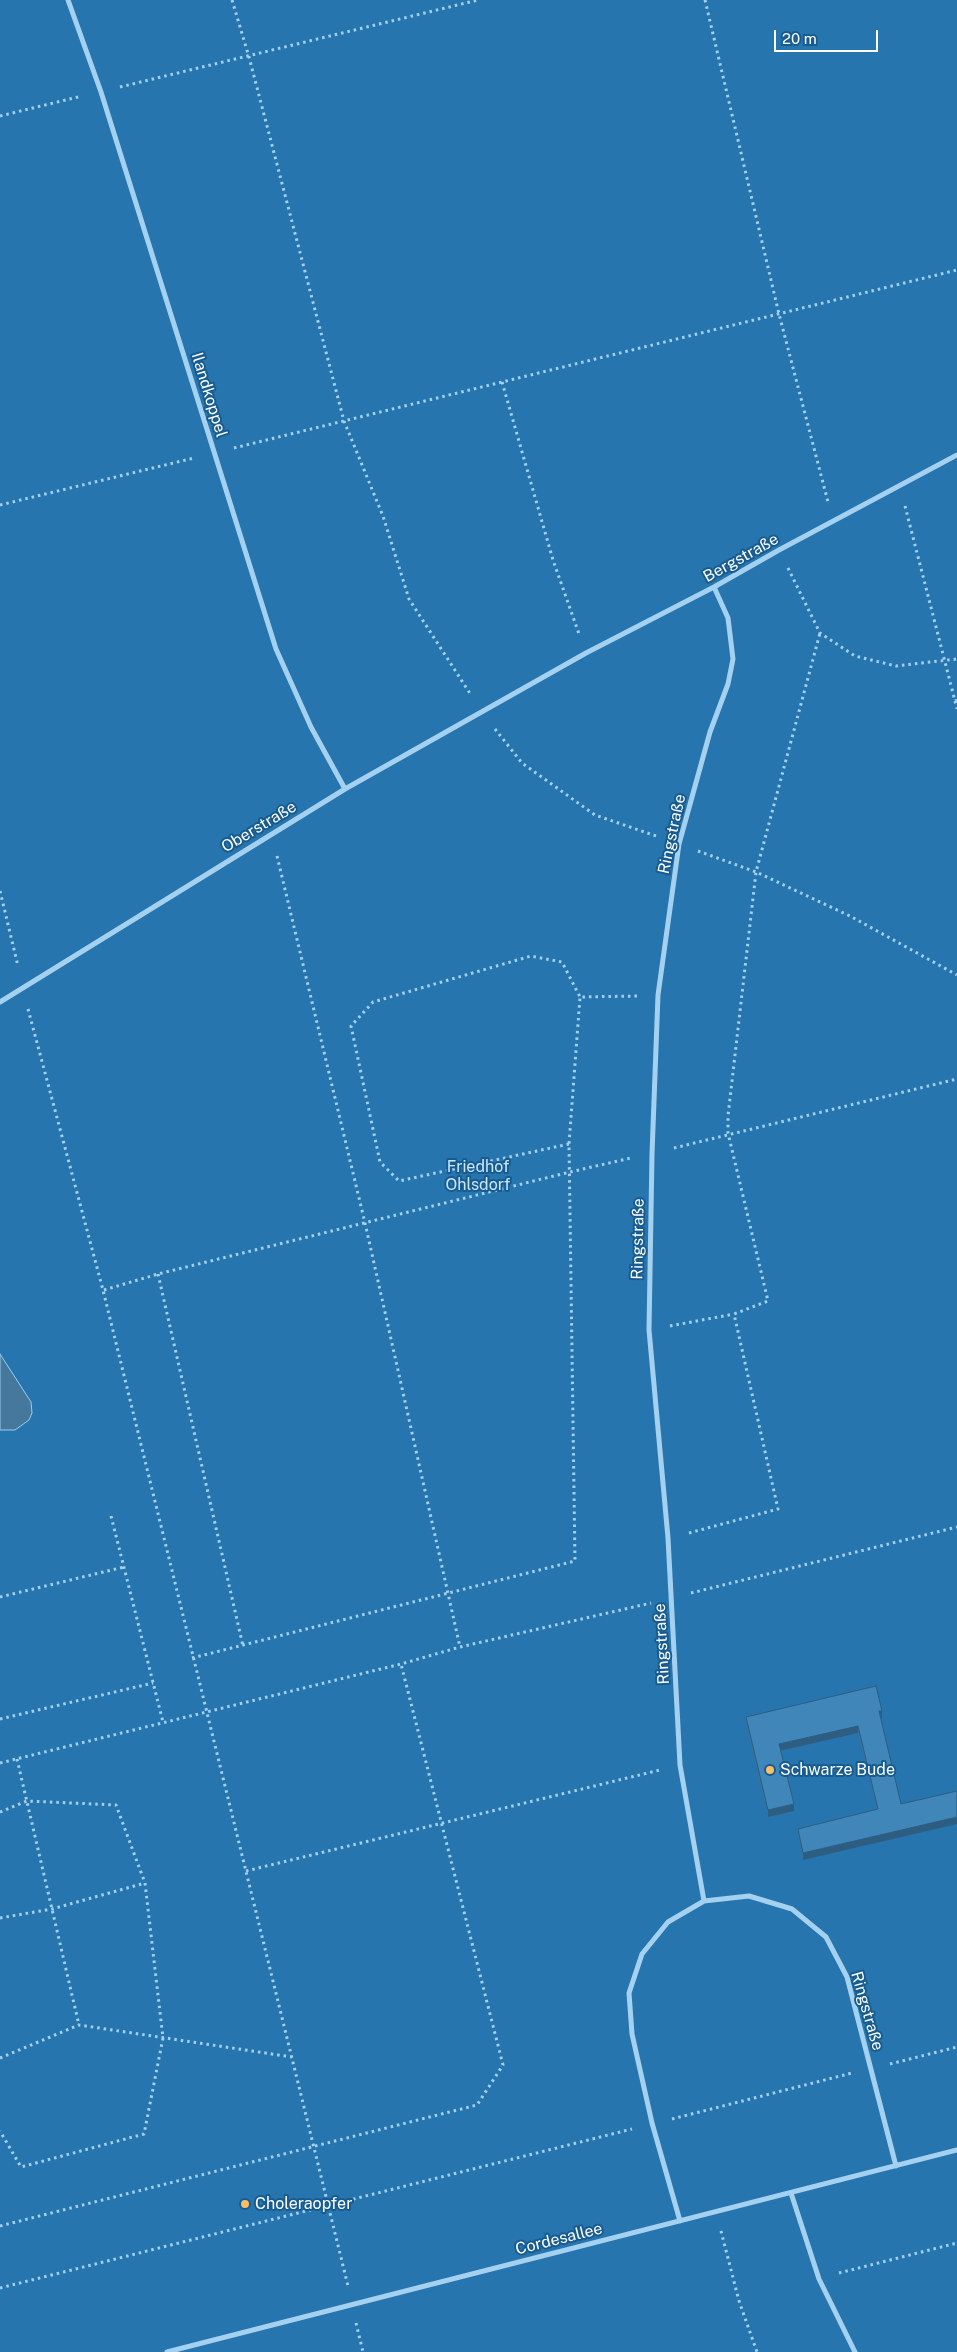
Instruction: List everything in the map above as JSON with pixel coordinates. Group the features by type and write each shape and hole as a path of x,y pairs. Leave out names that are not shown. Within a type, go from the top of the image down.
{"street":[{"name":"Ilandkoppel","path":"68,0 100,92 276,648 311,727 346,789"},
{"name":"Bergstraße","path":"536,680 714,587 957,455"},
{"name":"Ringstraße","path":"704,1901 680,1765 668,1538 649,1330 652,1154 658,996 679,844 710,732 728,684 733,659 728,618 714,587"},
{"name":"Oberstraße","path":"0,1002 22,986 271,834 346,789 483,714 536,680"},
{"name":"Ringstraße","path":"680,2221 652,2123 632,2034 629,1993 642,1954 668,1922 704,1901 749,1896 792,1908 826,1937 847,1978 896,2166"},
{"name":"Cordesallee","path":"167,2352 957,2150"},
{"path":"791,2193 819,2279 855,2352"}],"path":[{"path":"232,0 249,57 344,420 383,516 409,599 483,714 522,763 595,815 756,872 850,916 957,976"},
{"path":"0,116 478,0"},
{"path":"706,0 779,314 834,522"},
{"path":"0,505 214,454 344,420 957,270"},
{"path":"502,382 553,560 586,653"},
{"path":"900,486 947,662 957,709"},
{"path":"780,550 820,633 855,656 896,666 947,662 957,659"},
{"path":"649,1330 734,1314 768,1301 728,1133 728,1116 756,872 820,633"},
{"path":"271,834 365,1222 460,1646"},
{"path":"0,891 22,986 104,1290 192,1658 330,2205 363,2352"},
{"path":"192,1658 448,1595 575,1561 570,1172 568,1144 580,996 562,962 530,956 373,1002 351,1026 380,1162 399,1181 568,1144"},
{"path":"580,996 658,996"},
{"path":"104,1290 158,1274 365,1222 957,1079"},
{"path":"158,1274 243,1646"},
{"path":"668,1538 778,1509 734,1314"},
{"path":"111,1516 163,1722"},
{"path":"0,1763 400,1664 460,1646 672,1598 957,1527"},
{"path":"0,1597 124,1567"},
{"path":"0,2226 315,2148 477,2105 503,2065 400,1664"},
{"path":"0,1719 153,1683"},
{"path":"17,1759 79,2025"},
{"path":"246,1871 680,1765"},
{"path":"0,1812 27,1802 116,1805 145,1883 163,2038 144,2134 21,2167 0,2131"},
{"path":"0,1918 52,1909 145,1883"},
{"path":"0,2058 79,2025 292,2057"},
{"path":"0,2288 957,2047"},
{"path":"716,2212 739,2301 757,2352"},
{"path":"819,2279 957,2243"}],"green space":[{"name":"Friedhof Ohlsdorf","path":"0,0 957,0 957,2352 0,2352"}],"shaded area":[{"path":"0,1354 31,1402 32,1413 29,1420 15,1430 0,1430"}],"building":[{"name":"Schwarze Bude","path":"876,1686 882,1711 879,1711 901,1804 957,1791 957,1817 803,1853 798,1829 878,1809 858,1726 779,1744 794,1804 768,1810 746,1717"}],"place":[{"name":"Schwarze Bude","path":"770,1770"},
{"name":"Choleraopfer","path":"245,2204"}]}
